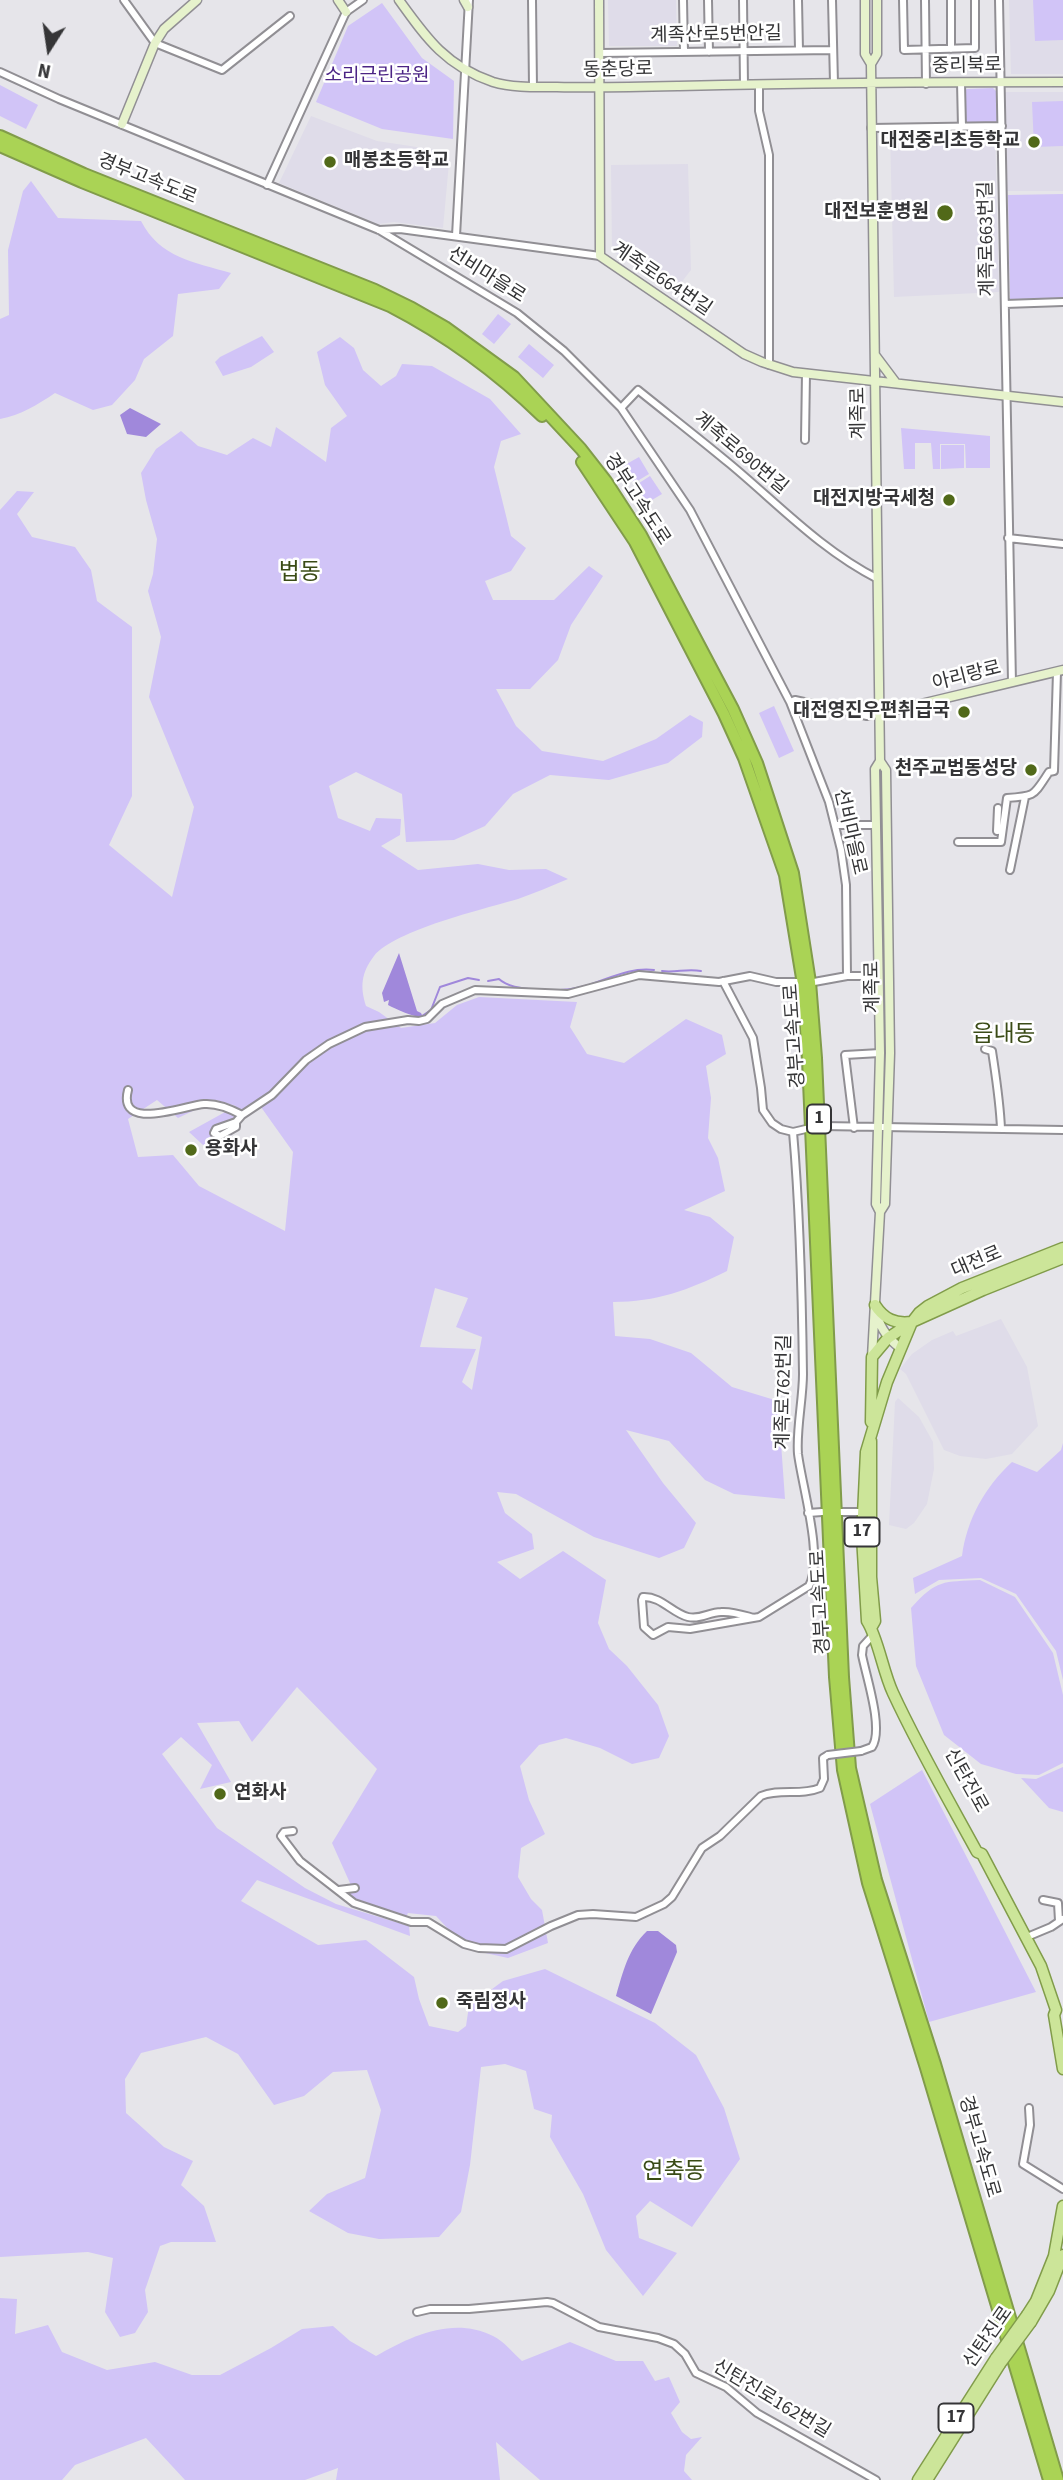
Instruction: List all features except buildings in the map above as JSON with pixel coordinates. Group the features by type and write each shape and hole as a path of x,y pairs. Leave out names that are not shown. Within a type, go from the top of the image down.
{"highway":[{"name":"경부고속도로","path":"0,136 84,174 375,290 438,323 514,377 573,440 606,481 641,535 733,709 757,762 793,873 810,982 816,1058 850,1768 876,1880 935,2064 1058,2480"},
{"name":"경부고속도로","path":"0,146 82,183 373,297 427,325 510,385 578,455 635,541 744,758 785,875 803,984 835,1677 845,1781 868,1884 1049,2480"}],"main road":[{"path":"122,124 155,43 164,29 198,0"},
{"path":"338,0 346,12"},
{"name":"동춘당로","path":"399,0 430,43 454,64 497,83 533,87 600,88 871,84"},
{"path":"599,0 600,256"},
{"name":"계족로","path":"866,0 865,54 871,64 879,714 880,761 886,770 890,1053 885,1204 880,1212 872,1357"},
{"name":"계족로","path":"871,64 877,54 877,0"},
{"name":"중리북로","path":"871,84 1063,82"},
{"name":"계족로664번길","path":"600,256 727,344 769,365 806,373 875,381"},
{"path":"875,355 896,383"},
{"path":"875,381 1063,402"},
{"name":"아리랑로","path":"879,714 1060,671"},
{"name":"계족로","path":"880,761 875,769 880,1053 876,1204 880,1212"},
{"name":"대전로","path":"912,1322 928,1306 962,1288 1063,1248"},
{"name":"대전로","path":"872,1357 888,1338 912,1322 1063,1258"},
{"path":"870,1435 887,1382 912,1322 901,1323 888,1319 874,1306"},
{"path":"874,1306 880,1326 900,1349"},
{"name":"신탄진로","path":"872,1357 870,1435 866,1452 863,1512 863,1577 867,1621 882,1667 911,1728 917,1733 982,1848 982,1854 1041,1966 1056,2010 1054,2015 1063,2069"},
{"name":"신탄진로","path":"870,1435 873,1451 871,1577 875,1621 872,1631"},
{"name":"신탄진로","path":"1056,2010 1061,2013 1063,2023"},
{"name":"신탄진로","path":"1029,2319 1054,2256 1063,2206"},
{"name":"신탄진로","path":"918,2480 1049,2291 1063,2255"},
{"name":"신탄진로","path":"927,2480 998,2361"}],"street":[{"path":"124,0 155,43 222,69 290,16"},
{"path":"267,185 346,12 363,0"},
{"path":"532,0 533,87"},
{"path":"683,0 684,52"},
{"path":"709,0 709,51"},
{"path":"743,0 744,85"},
{"path":"798,0 799,50"},
{"path":"832,0 834,83"},
{"path":"903,0 904,50 975,48 975,0"},
{"path":"925,0 926,84"},
{"path":"951,0 951,49"},
{"name":"계족로663번길","path":"999,0 1012,682"},
{"path":"456,236 466,71 467,2"},
{"name":"계족산로5번안길","path":"600,53 833,50"},
{"name":"선비마을로","path":"0,72 59,99 379,230 517,313 564,351 621,408 690,510 790,702 829,802 835,825 846,885 847,976"},
{"path":"961,83 962,127"},
{"path":"759,84 759,111 769,155 769,365"},
{"path":"872,128 1002,126"},
{"name":"계족로664번길","path":"379,230 400,229 600,256"},
{"path":"1005,304 1063,302"},
{"path":"805,440 806,373"},
{"name":"계족로690번길","path":"621,408 638,390 730,464 818,541 853,566 878,579"},
{"path":"1008,538 1063,544"},
{"path":"958,842 1001,842 1007,798 1026,797 1036,792 1049,772 1054,771 1060,671"},
{"path":"790,702 794,700 867,716 879,714"},
{"path":"1010,870 1026,797"},
{"path":"997,831 998,808"},
{"path":"835,825 876,825"},
{"path":"236,1125 242,1115 272,1095 306,1060 329,1044 365,1027 427,1019 442,1004 475,990 568,995 639,975 723,981 750,976 776,982 799,982"},
{"path":"814,982 847,976 878,976"},
{"path":"723,981 753,1038 763,1110 772,1124 781,1129 793,1132 810,1128"},
{"path":"985,1049 992,1051 1000,1094 1002,1129"},
{"path":"854,1128 845,1055 880,1053"},
{"path":"128,1090 128,1107 137,1111 158,1114 204,1104 231,1109 242,1115"},
{"path":"823,1126 1063,1130"},
{"name":"계족로762번길","path":"754,1618 719,1611 700,1618 690,1617 678,1613 653,1597 643,1597 642,1600 644,1627 653,1635 668,1627 690,1629 754,1618 769,1613 809,1586 812,1580 814,1563 798,1451 803,1375 801,1245 793,1132"},
{"path":"808,1513 822,1512"},
{"path":"841,1512 863,1512"},
{"path":"293,1831 284,1832 281,1836 294,1854 314,1873 340,1890 344,1897 369,1909 411,1922 428,1922 464,1944 479,1948 506,1949 578,1915 636,1917 664,1904 672,1897 702,1848 720,1836 761,1796 767,1793 804,1792 820,1788 824,1779 823,1758 872,1747 876,1738 876,1723 862,1650 872,1631"},
{"path":"340,1890 355,1888"},
{"path":"1027,1937 1061,1920 1058,1903 1043,1900"},
{"path":"1029,2108 1030,2125 1023,2164 1063,2189"},
{"name":"신탄진로162번길","path":"417,2312 430,2309 512,2306 539,2301 553,2303 599,2327 667,2340 680,2348 696,2373 726,2387 757,2413 876,2480"}],"shaded area":[{"path":"608,0 676,0 677,46 609,46"},
{"path":"1009,0 1063,0 1063,74 1011,74"},
{"name":"대전중리초등학교","path":"1005,92 1063,92 1063,191 1006,191"},
{"path":"311,116 377,141 450,152 443,228 394,222 378,224 279,183"},
{"name":"대전보훈병원","path":"995,130 999,292 894,297 890,133"},
{"path":"688,164 691,270 674,292 612,251 611,165"},
{"path":"130,408 161,424 146,437 127,434 120,415"},
{"path":"399,953 417,1011 423,1017 388,1005 389,1000 384,1002 382,993"},
{"path":"1001,1319 1027,1367 1038,1426 1012,1454 986,1459 960,1456 944,1450 906,1374 900,1369 912,1354 932,1340 953,1331 956,1336"},
{"path":"898,1398 919,1417 933,1442 934,1469 927,1504 914,1523 906,1529 889,1525 895,1402"},
{"path":"647,1931 658,1931 676,1945 677,1952 651,2014 616,1996 631,1953"}],"green space":[{"path":"1033,0 1063,0 1063,40 1035,41"},
{"name":"소리근린공원","path":"382,3 422,58 454,81 453,139 382,129 316,102 348,26"},
{"path":"0,85 38,105 26,129 0,116"},
{"path":"993,88 999,94 1000,125 970,125 966,121 964,91"},
{"path":"1063,101 1063,146 1034,147 1032,102"},
{"path":"31,181 58,218 141,221 168,251 231,273 219,289 178,294 173,336 144,359 135,380 112,405 93,410 55,393 29,409 0,419 0,319 9,315 8,250 23,191"},
{"path":"1063,194 1063,299 1010,299 1008,195"},
{"path":"498,314 511,324 494,344 482,334"},
{"path":"262,336 274,352 251,367 223,376 215,362"},
{"path":"340,337 354,348 363,370 381,386 396,376 402,364 432,366 490,399 521,434 501,441 494,467 511,536 526,548 511,571 485,581 493,600 554,600 589,566 603,576 571,625 558,660 530,689 496,689 516,726 542,751 603,761 656,739 690,715 703,722 702,737 668,763 609,780 550,775 513,794 485,826 454,840 406,842 402,794 356,772 329,786 338,818 370,831 376,818 401,819 400,835 381,846 418,870 478,864 509,870 546,869 568,879 518,899 420,929 385,946 374,956 364,974 362,986 366,1006 401,1028 435,1023 457,1005 479,997 577,1002 570,1027 587,1054 624,1063 686,1019 722,1035 726,1054 706,1066 711,1098 708,1138 718,1158 725,1191 684,1210 710,1217 734,1237 727,1271 672,1294 644,1300 613,1302 615,1336 650,1339 691,1353 732,1387 778,1401 785,1499 734,1494 705,1480 669,1441 626,1430 663,1483 696,1523 684,1548 659,1558 594,1537 516,1494 497,1492 505,1513 532,1534 534,1549 497,1562 520,1579 563,1551 606,1580 598,1623 609,1649 627,1666 658,1705 669,1736 659,1758 632,1764 600,1748 566,1738 539,1745 520,1766 529,1800 545,1834 521,1848 518,1877 531,1899 542,1910 548,1943 508,1958 467,1949 436,1916 408,1913 405,1919 375,1912 340,1897 354,1892 332,1843 377,1769 297,1687 252,1742 239,1721 197,1723 231,1782 200,1789 212,1765 181,1737 162,1754 217,1828 305,1888 336,1904 409,1926 410,1936 257,1880 241,1901 318,1945 366,1940 414,1977 429,2026 458,2032 466,2026 469,2006 503,1981 545,1969 655,2023 696,2055 724,2108 740,2159 692,2227 650,2201 636,2216 639,2238 677,2253 643,2296 606,2250 583,2194 550,2137 552,2115 534,2109 526,2071 505,2064 481,2067 470,2165 461,2212 439,2237 379,2239 348,2233 309,2211 327,2194 365,2178 381,2110 367,2070 333,2072 304,2096 274,2105 238,2054 206,2037 141,2053 125,2079 126,2113 164,2147 193,2161 181,2185 204,2206 216,2242 171,2242 160,2246 145,2290 148,2312 135,2333 120,2337 105,2312 113,2258 88,2252 0,2257 0,510 17,491 34,492 17,514 32,537 75,547 91,570 97,601 132,627 132,796 109,845 172,897 194,807 149,697 161,637 148,591 157,539 141,473 156,449 181,431 198,446 227,455 253,438 271,447 276,427 326,462 331,428 347,416 325,385 317,352","holes":["157,1100 178,1118 216,1100 236,1106 189,1132 216,1157 256,1100 293,1152 285,1231 199,1186 173,1155 138,1157 128,1119","435,1288 468,1298 456,1327 482,1337 472,1390 462,1382 476,1349 420,1347"]},
{"path":"529,344 554,365 543,378 518,357"},
{"path":"901,428 990,436 990,468 966,468 965,444 940,444 940,469 933,469 931,443 915,443 915,469 904,469"},
{"path":"941,445 964,445 964,468 941,469"},
{"path":"639,457 649,474 634,483 623,466"},
{"path":"650,476 662,494 647,503 636,485"},
{"path":"774,706 794,751 779,758 759,713"},
{"path":"1063,1443 1063,1680 1056,1651 1016,1594 981,1578 939,1580 915,1594 913,1578 962,1556 968,1529 979,1504 1012,1462 1037,1472 1061,1450"},
{"path":"980,1580 1015,1597 1053,1653 1063,1695 1063,1763 1039,1775 1016,1774 981,1764 944,1735 916,1666 911,1608 941,1584"},
{"path":"1063,1767 1063,1812 1049,1808 1021,1778 1036,1779"},
{"path":"922,1770 1036,1992 929,2022 870,1804"},
{"path":"0,2298 17,2299 15,2334 48,2325 62,2352 107,2370 155,2362 192,2375 220,2375 302,2329 333,2326 350,2341 376,2356 418,2336 448,2328 478,2330 493,2336 522,2361 570,2342 616,2361 643,2361 655,2381 669,2377 680,2402 671,2413 682,2432 691,2439 702,2437 686,2455 684,2471 692,2480 540,2480 496,2442 500,2480 336,2480 338,2468 305,2480 185,2480 146,2438 75,2465 62,2480 0,2480"}],"waterway":[{"path":"488,981 499,979 506,984 528,989 565,989 585,986 628,972 654,970"},
{"path":"662,971 701,971"},
{"path":"422,1016 431,1010 440,987 468,978 479,980"}],"place":[{"name":"대전중리초등학교","path":"1034,142"},
{"name":"매봉초등학교","path":"330,162"},
{"name":"대전보훈병원","path":"945,213"},
{"name":"대전지방국세청","path":"949,500"},
{"name":"대전영진우편취급국","path":"964,712"},
{"name":"천주교법동성당","path":"1031,770"},
{"name":"용화사","path":"191,1150"},
{"name":"연화사","path":"220,1794"},
{"name":"죽림정사","path":"442,2003"}],"district":[{"name":"법동","path":"300,574"},
{"name":"읍내동","path":"1004,1036"},
{"name":"연축동","path":"674,2173"}]}
